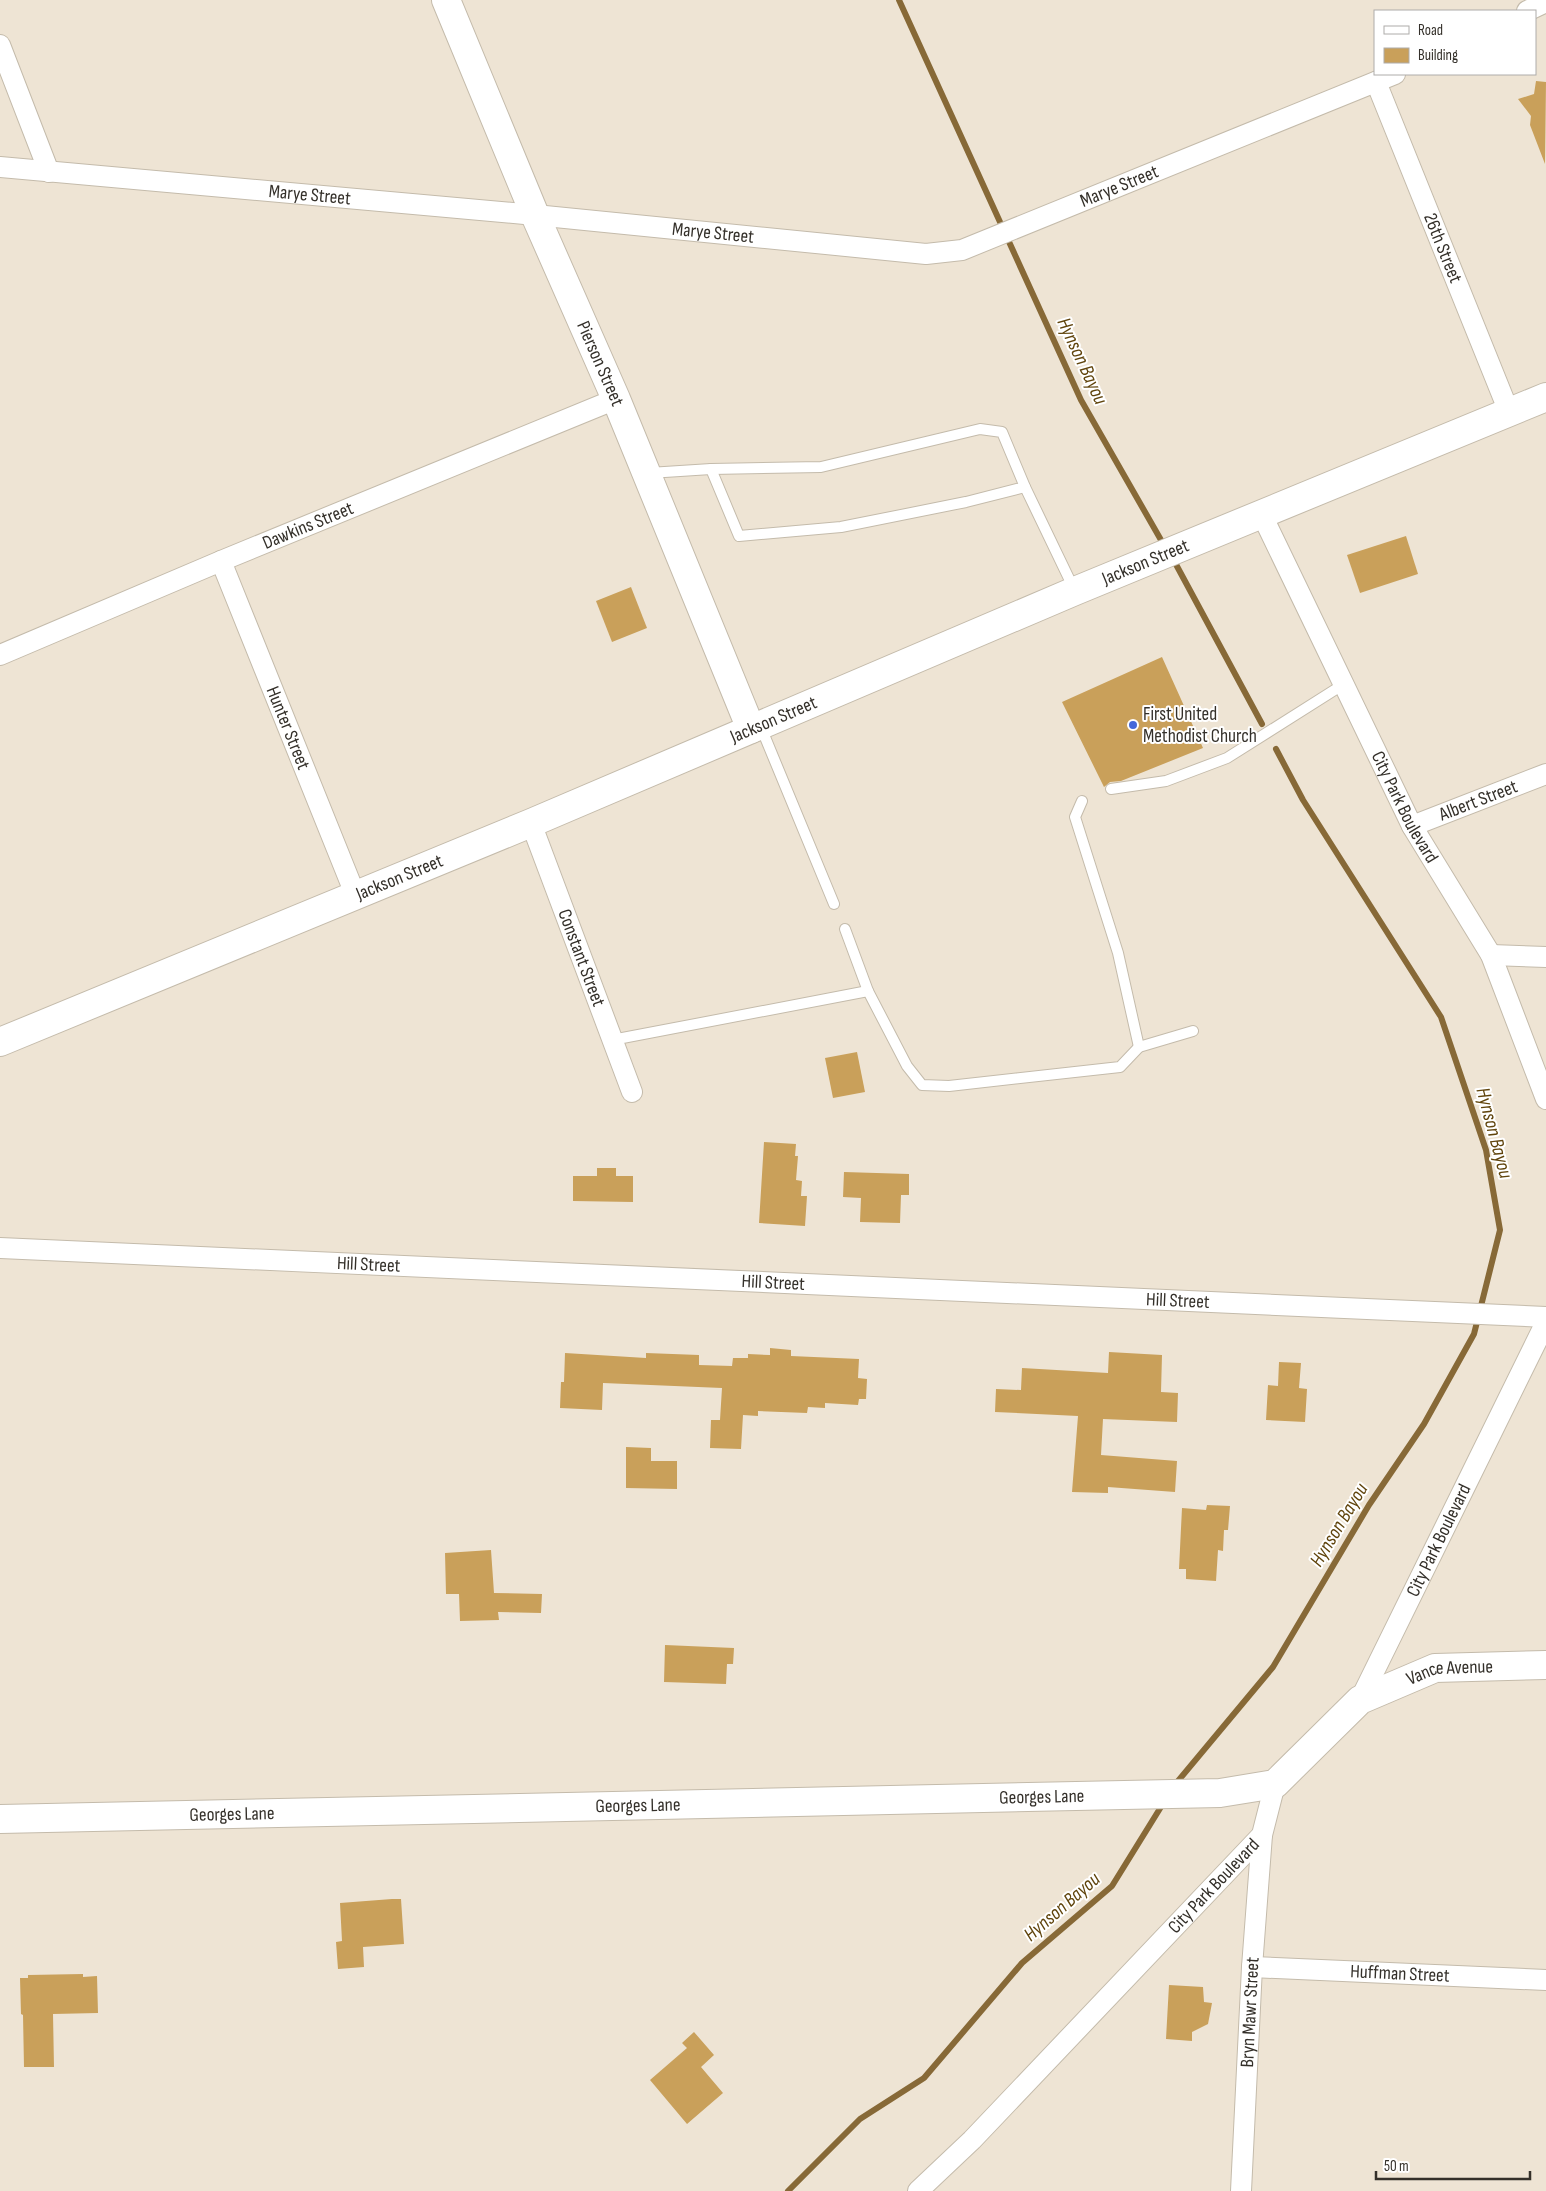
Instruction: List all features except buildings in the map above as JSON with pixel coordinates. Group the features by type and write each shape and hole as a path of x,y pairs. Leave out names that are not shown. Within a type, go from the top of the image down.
{"street":[{"name":"Pierson Street","path":"446,0 535,215 756,727"},
{"path":"1529,10 1546,2"},
{"path":"0,45 49,172"},
{"name":"Marye Street","path":"0,167 535,215 926,254 962,250 1393,75"},
{"name":"26th Street","path":"1376,82 1510,412"},
{"name":"Jackson Street","path":"0,1042 355,894 532,823 1075,591 1262,516 1546,397"},
{"name":"Dawkins Street","path":"0,655 221,561 616,400"},
{"name":"City Park Boulevard","path":"1262,516 1412,826 1491,955 1546,1099"},
{"name":"Hunter Street","path":"221,561 355,894"},
{"name":"Albert Street","path":"1412,826 1546,774"},
{"name":"Constant Street","path":"532,823 632,1092"},
{"path":"1491,955 1546,957"},
{"name":"Hill Street","path":"0,1248 1546,1317"},
{"name":"City Park Boulevard","path":"918,2191 972,2140 1262,1835 1275,1784 1360,1700 1546,1322"},
{"name":"Vance Avenue","path":"1360,1700 1436,1668 1546,1665"},
{"name":"Georges Lane","path":"0,1818 1220,1793 1275,1784"},
{"name":"Bryn Mawr Street","path":"1241,2191 1252,1967 1262,1835"},
{"name":"Huffman Street","path":"1252,1967 1546,1980"}],"lane":[{"path":"646,473 711,469 821,467 980,429 1002,432 1025,487 1075,591"},
{"path":"711,469 740,536 841,527 966,502 1025,487"},
{"path":"1111,789 1166,781 1227,758 1344,684"},
{"path":"756,727 834,904"},
{"path":"1082,801 1075,817 1118,953 1139,1047"},
{"path":"845,929 868,990 907,1066 922,1085 948,1086 1120,1067 1139,1047 1193,1031"},
{"path":"612,1040 868,990"}],"waterway":[{"name":"Hynson Bayou","path":"899,0 1081,400 1165,547"},
{"name":"Hynson Bayou","path":"1172,557 1262,724"},
{"name":"Hynson Bayou","path":"1173,1787 1273,1667 1369,1505 1424,1424 1474,1334 1500,1230 1486,1150 1441,1017 1303,800 1276,749"},
{"name":"Hynson Bayou","path":"788,2191 860,2119 924,2078 1022,1963 1112,1886 1164,1802"}],"place":[{"name":"First United Methodist Church","path":"1133,725"}]}
